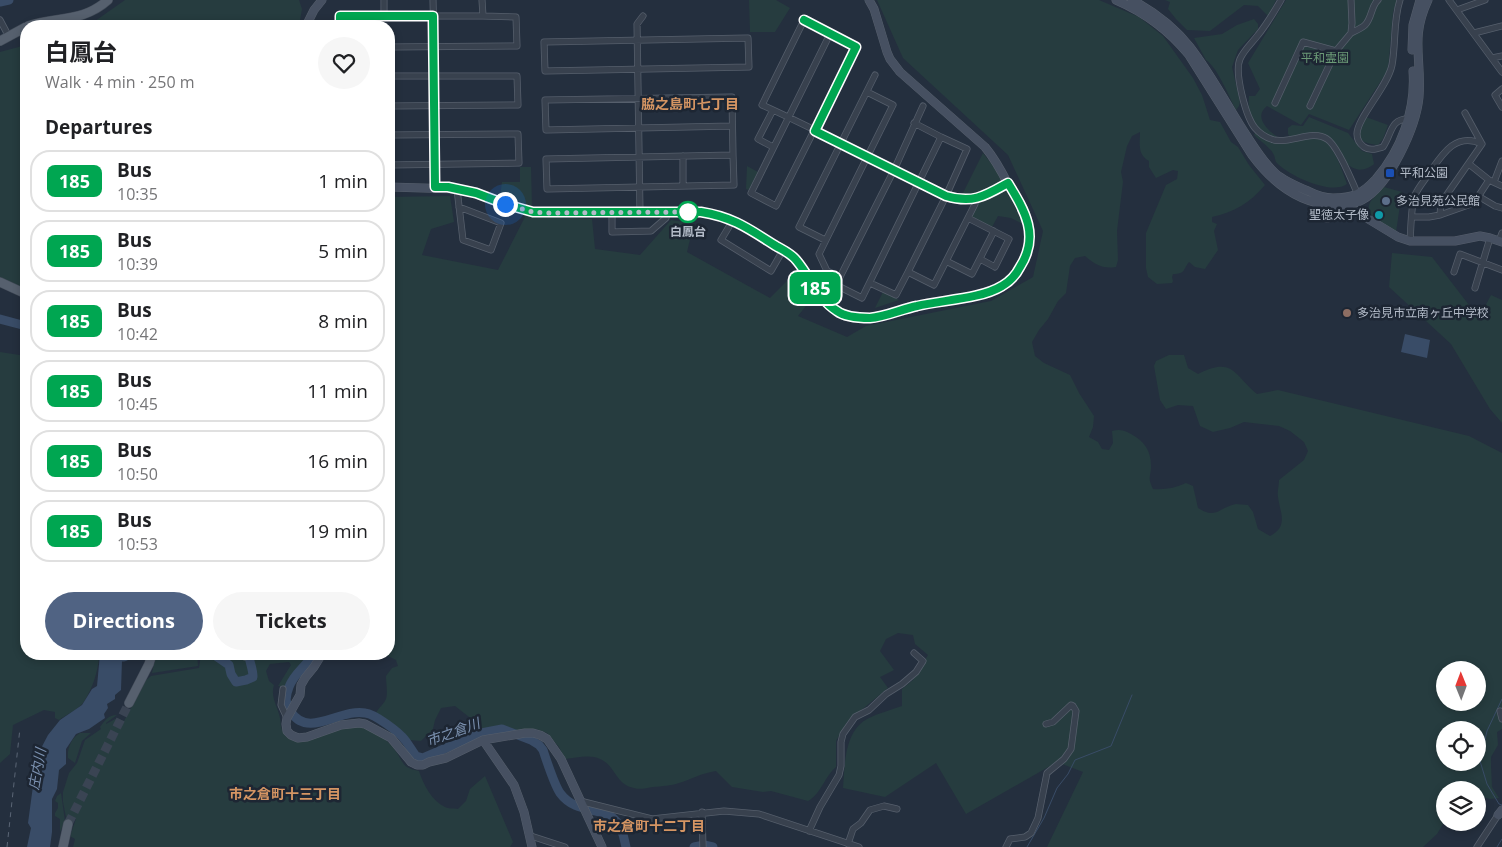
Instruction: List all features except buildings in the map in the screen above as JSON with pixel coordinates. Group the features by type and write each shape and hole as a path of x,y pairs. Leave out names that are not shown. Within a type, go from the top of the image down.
{"main road":[{"path":"60,20 83,15 99,8 108,0"},
{"path":"0,41 6,32 20,29"},
{"path":"0,282 20,291"},
{"path":"129,703 150,660"},
{"path":"63,847 68,824"}],"street":[{"path":"309,20 322,0"},
{"path":"384,0 384,16"},
{"path":"433,0 436,134 435,187"},
{"path":"482,0 483,16"},
{"path":"395,187 457,189 476,193 533,212 701,212 717,215 746,226 796,259 821,297 837,312 846,316 871,318 917,306 987,293 1002,286 1012,278 1025,260 1030,237 1023,209 997,162 986,147 900,72 890,59 874,9 869,0"},
{"path":"1116,0 1154,20 1179,42 1262,169 1283,187 1296,195 1343,206 1355,204 1364,199 1384,179 1410,130 1419,98 1418,29 1420,17 1428,0"},
{"path":"1132,0 1170,24 1191,49 1265,162 1285,181 1317,200 1358,195 1370,185 1390,160 1400,141 1408,119 1414,86 1413,25 1420,0"},
{"path":"1281,0 1265,27 1239,60 1238,74 1248,115 1255,128 1265,136 1275,140 1284,141 1312,135 1326,138 1335,150 1358,195"},
{"path":"1351,0 1351,33"},
{"path":"1310,106 1336,50 1351,33 1365,25 1378,0"},
{"path":"1400,0 1396,12 1392,66 1360,124 1357,134 1359,142 1367,148 1383,147 1396,122 1400,119 1408,119"},
{"path":"1448,0 1458,10 1502,72"},
{"path":"1458,10 1481,0"},
{"path":"340,20 340,16 516,17 517,46 395,47"},
{"path":"640,212 637,24 643,16"},
{"path":"0,20 6,32"},
{"path":"830,34 789,117 774,148 751,193 776,206 815,131 856,47 804,20 762,105 789,117 815,131 946,196 959,200 976,199 1008,183"},
{"path":"1474,33 1502,26"},
{"path":"748,38 749,67 638,69 545,71 544,42 748,38"},
{"path":"1275,103 1303,42 1336,50"},
{"path":"1492,58 1502,56"},
{"path":"825,240 799,227 875,75"},
{"path":"395,76 517,76 518,105 395,106"},
{"path":"1502,88 1494,95 1502,108"},
{"path":"840,277 827,271 819,254 893,105 867,92"},
{"path":"732,126 546,130 545,100 732,96 734,185 547,189 546,159 733,155"},
{"path":"923,106 894,170 836,285 862,298 941,137"},
{"path":"773,110 758,139 774,148"},
{"path":"1465,113 1482,144"},
{"path":"870,282 896,295 946,196 967,149 914,123"},
{"path":"395,135 518,134 519,163 395,165"},
{"path":"1410,241 1415,195 1449,147 1465,141 1476,141 1482,144"},
{"path":"1440,215 1441,203 1482,144"},
{"path":"683,156 683,185"},
{"path":"1412,218 1440,215 1474,203 1491,181 1502,161"},
{"path":"1469,164 1491,181 1502,186"},
{"path":"457,189 459,207 463,240 491,250 501,223 459,207"},
{"path":"1478,196 1502,208"},
{"path":"908,272 934,285 976,199"},
{"path":"1317,200 1317,210 1321,216 1328,218 1350,211 1360,214 1398,237 1410,241 1455,241 1480,236 1501,239"},
{"path":"612,212 612,232 642,232 652,231 666,218 667,212"},
{"path":"968,218 1009,239 995,267 980,260"},
{"path":"733,220 721,240 771,270 783,250"},
{"path":"946,261 972,274 994,231"},
{"path":"1475,288 1490,238"},
{"path":"1454,272 1460,254 1502,270"},
{"path":"809,831 839,774 843,734 855,717 869,710 886,694 916,672 923,661 914,653"},
{"path":"287,718 300,695 301,686 305,678 318,660"},
{"path":"283,689 281,705 287,718 287,731 291,735 298,738 358,723 371,726 391,738 411,762 417,765 446,758 483,740 525,733 533,733 547,739 561,759 602,847"},
{"path":"1006,847 1010,839 1025,838 1031,832 1038,818 1047,773 1064,760 1071,749 1076,710 1074,706 1070,705 1053,722 1046,724"},
{"path":"1500,711 1502,719"},
{"path":"483,740 514,785 531,836 532,847"},
{"path":"581,802 652,819 702,812 724,811 759,814 844,844 858,847"},
{"path":"844,844 870,810 884,806 897,809"},
{"path":"702,812 703,847"},
{"path":"1477,847 1500,812"},
{"path":"531,836 562,846"}],"green space":[{"path":"125,0 299,0 302,9 300,20 97,20"},
{"path":"749,0 776,0 790,8 775,32 750,32"},
{"path":"877,0 1099,0 1139,17 1163,36 1193,78 1202,95 1210,120 1220,122 1231,142 1238,147 1265,185 1241,206 1212,217 1212,222 1217,224 1214,231 1218,250 1205,269 1195,267 1189,262 1184,271 1173,274 1172,283 1157,284 1148,277 1146,268 1146,233 1166,185 1177,179 1178,171 1173,170 1156,178 1149,167 1149,161 1141,152 1140,132 1132,136 1127,146 1121,172 1123,182 1117,231 1118,260 1116,267 1099,266 1085,256 1075,258 1070,266 1066,293 1058,301 1032,342 1035,356 1044,363 1070,375 1094,416 1093,427 1089,437 1098,442 1102,449 1109,450 1113,443 1112,431 1115,430 1126,432 1143,443 1150,455 1150,479 1153,489 1170,488 1186,483 1193,486 1198,508 1210,513 1218,512 1236,504 1248,505 1253,512 1258,529 1270,536 1280,528 1282,519 1278,495 1279,480 1304,460 1308,451 1304,442 1290,431 1279,426 1244,422 1213,432 1200,426 1193,406 1178,405 1166,409 1160,400 1154,366 1156,361 1169,355 1184,355 1188,368 1198,374 1210,369 1226,367 1232,370 1257,394 1278,390 1469,436 1502,453 1502,729 1497,732 1498,745 1491,757 1492,787 1499,798 1486,798 1486,781 1436,781 1436,831 1439,831 1423,847 1047,847 1083,772 1057,762 966,814 936,763 885,797 843,788 847,748 855,731 861,723 869,718 902,706 902,689 913,680 928,655 915,644 913,635 898,633 886,639 880,651 894,670 880,677 888,688 847,722 836,741 836,767 817,794 808,801 771,791 763,792 732,787 716,771 673,785 641,789 634,788 623,783 609,766 600,759 587,757 565,759 559,747 547,733 536,729 517,731 506,727 478,730 478,724 455,706 441,708 435,720 432,733 421,741 409,740 396,727 376,713 386,699 386,676 392,668 398,666 395,660 395,197 450,196 454,222 431,229 422,255 498,270 526,215 592,219 595,249 640,255 671,220 694,223 687,252 770,298 794,274 813,297 798,316 847,337 866,326 991,301 1033,277 1043,231 1008,155 903,58"},
{"path":"1165,0 1276,0 1268,16 1258,6 1244,5 1210,31 1187,30 1168,9 1170,2"},
{"name":"平和霊園","path":"1286,0 1397,0 1393,12 1388,70 1349,130 1309,114 1301,125 1267,106 1261,115 1262,120 1268,129 1280,139 1260,132 1251,118 1249,96 1255,96 1260,89 1248,63"},
{"path":"1254,19 1258,24 1258,29 1238,50 1232,67 1240,101 1236,110 1215,69 1206,60 1194,38 1222,34 1237,25"},
{"path":"20,47 20,287 0,277 0,52"},
{"path":"1309,117 1348,133 1362,151 1372,154 1374,164 1361,170 1350,166 1343,159 1335,144 1322,136 1312,134 1290,137 1288,128 1292,125 1303,126"},
{"path":"1366,117 1388,125 1383,139 1378,145 1366,142 1360,137 1360,128"},
{"path":"1256,131 1269,141 1305,137 1323,140 1334,153 1347,184 1340,187 1321,186 1290,173 1276,162 1270,149 1254,135"},
{"path":"983,153 1001,176 1023,224 1011,218 998,216 992,227 969,215 979,203 975,193 962,195"},
{"path":"747,166 758,172 749,190 746,189"},
{"path":"520,167 531,167 532,206 500,196 502,182 520,182"},
{"path":"1384,187 1402,192 1396,232 1378,222 1369,210 1371,201"},
{"path":"1392,253 1432,257 1479,318 1491,295 1502,300 1502,423 1490,409 1451,344 1389,287"},
{"path":"883,292 899,300 875,308"},
{"path":"0,352 20,355 20,660 99,660 94,680 83,703 59,720 55,718 55,712 44,710 13,725 10,754 0,763"},
{"path":"155,660 198,660 198,666 152,673"},
{"path":"200,660 305,660 284,687 278,686 291,665 289,662 270,664 266,671 269,681 274,685 274,698 285,735 292,740 301,741 351,727 370,730 389,743 405,765 419,771 432,796 440,804 448,808 458,809 466,801 470,789 485,776 513,842 510,847 73,847 75,839 70,836 76,819 69,816 66,817 63,792 69,773 77,763 85,740 101,729 100,727 109,717 117,715 106,724 117,718 124,721 145,681 151,676 199,668"},
{"path":"80,733 91,733 82,741 75,763 68,758 68,751 72,741"},
{"path":"61,793 65,821 60,832 60,819 55,816 58,803 55,801"}],"water":[{"path":"1405,334 1430,340 1427,358 1401,352"},
{"path":"99,660 122,660 121,690 115,695 115,699 107,704 108,708 104,714 105,718 89,729 76,734 66,749 66,764 59,770 57,789 52,799 50,847 27,847 31,828 28,823 33,786 38,774 37,756 48,735 60,720 82,705 92,689 97,686"}],"waterway":[{"path":"0,2 9,0"},
{"path":"0,319 20,324"},
{"name":"市之倉川","path":"222,660 229,665 231,674 236,682 253,677 250,660"},
{"name":"市之倉川","path":"308,660 294,678 287,694 288,706 298,720 306,723 316,723 356,713 369,714 392,728 405,740 416,756 423,758 481,733 502,729 531,740 543,750 560,793 574,805 612,817 621,828 626,847"},
{"path":"1027,847 1044,818 1057,788 1068,774 1075,760 1111,746 1132,695"},
{"path":"1502,699 1487,731 1480,761 1487,784 1499,804 1502,805"},
{"path":"1497,847 1502,839"},
{"name":"市之倉川","path":"694,847 704,845 713,847"}],"tunnel":[{"path":"68,824 129,703"}],"railway":[{"path":"7,847 20,728"}],"bus line":[{"name":"185","path":"340,20 340,16 433,16 436,134 435,187 448,187 476,193 533,212 701,212 717,215 739,222 796,259 821,297 829,306 846,316 871,318 917,306 987,293 1002,286 1012,278 1025,260 1030,237 1023,209 1008,183 988,195 976,199 959,200 946,196 815,131 856,47 804,20"}],"place":[{"name":"平和公園","path":"1390,173"},
{"name":"多治見苑公民館","path":"1386,201"},
{"name":"白鳳台","path":"688,212"},
{"name":"聖徳太子像","path":"1379,215"},
{"name":"多治見市立南ヶ丘中学校","path":"1347,313"}],"district":[{"name":"脇之島町七丁目","path":"690,104"},
{"name":"市之倉町十三丁目","path":"285,794"},
{"name":"市之倉町十二丁目","path":"649,826"}],"route":[{"path":"505,204 533,212 549,213 688,212"}],"water label":[{"name":"庄内川","path":"37,769"}]}
